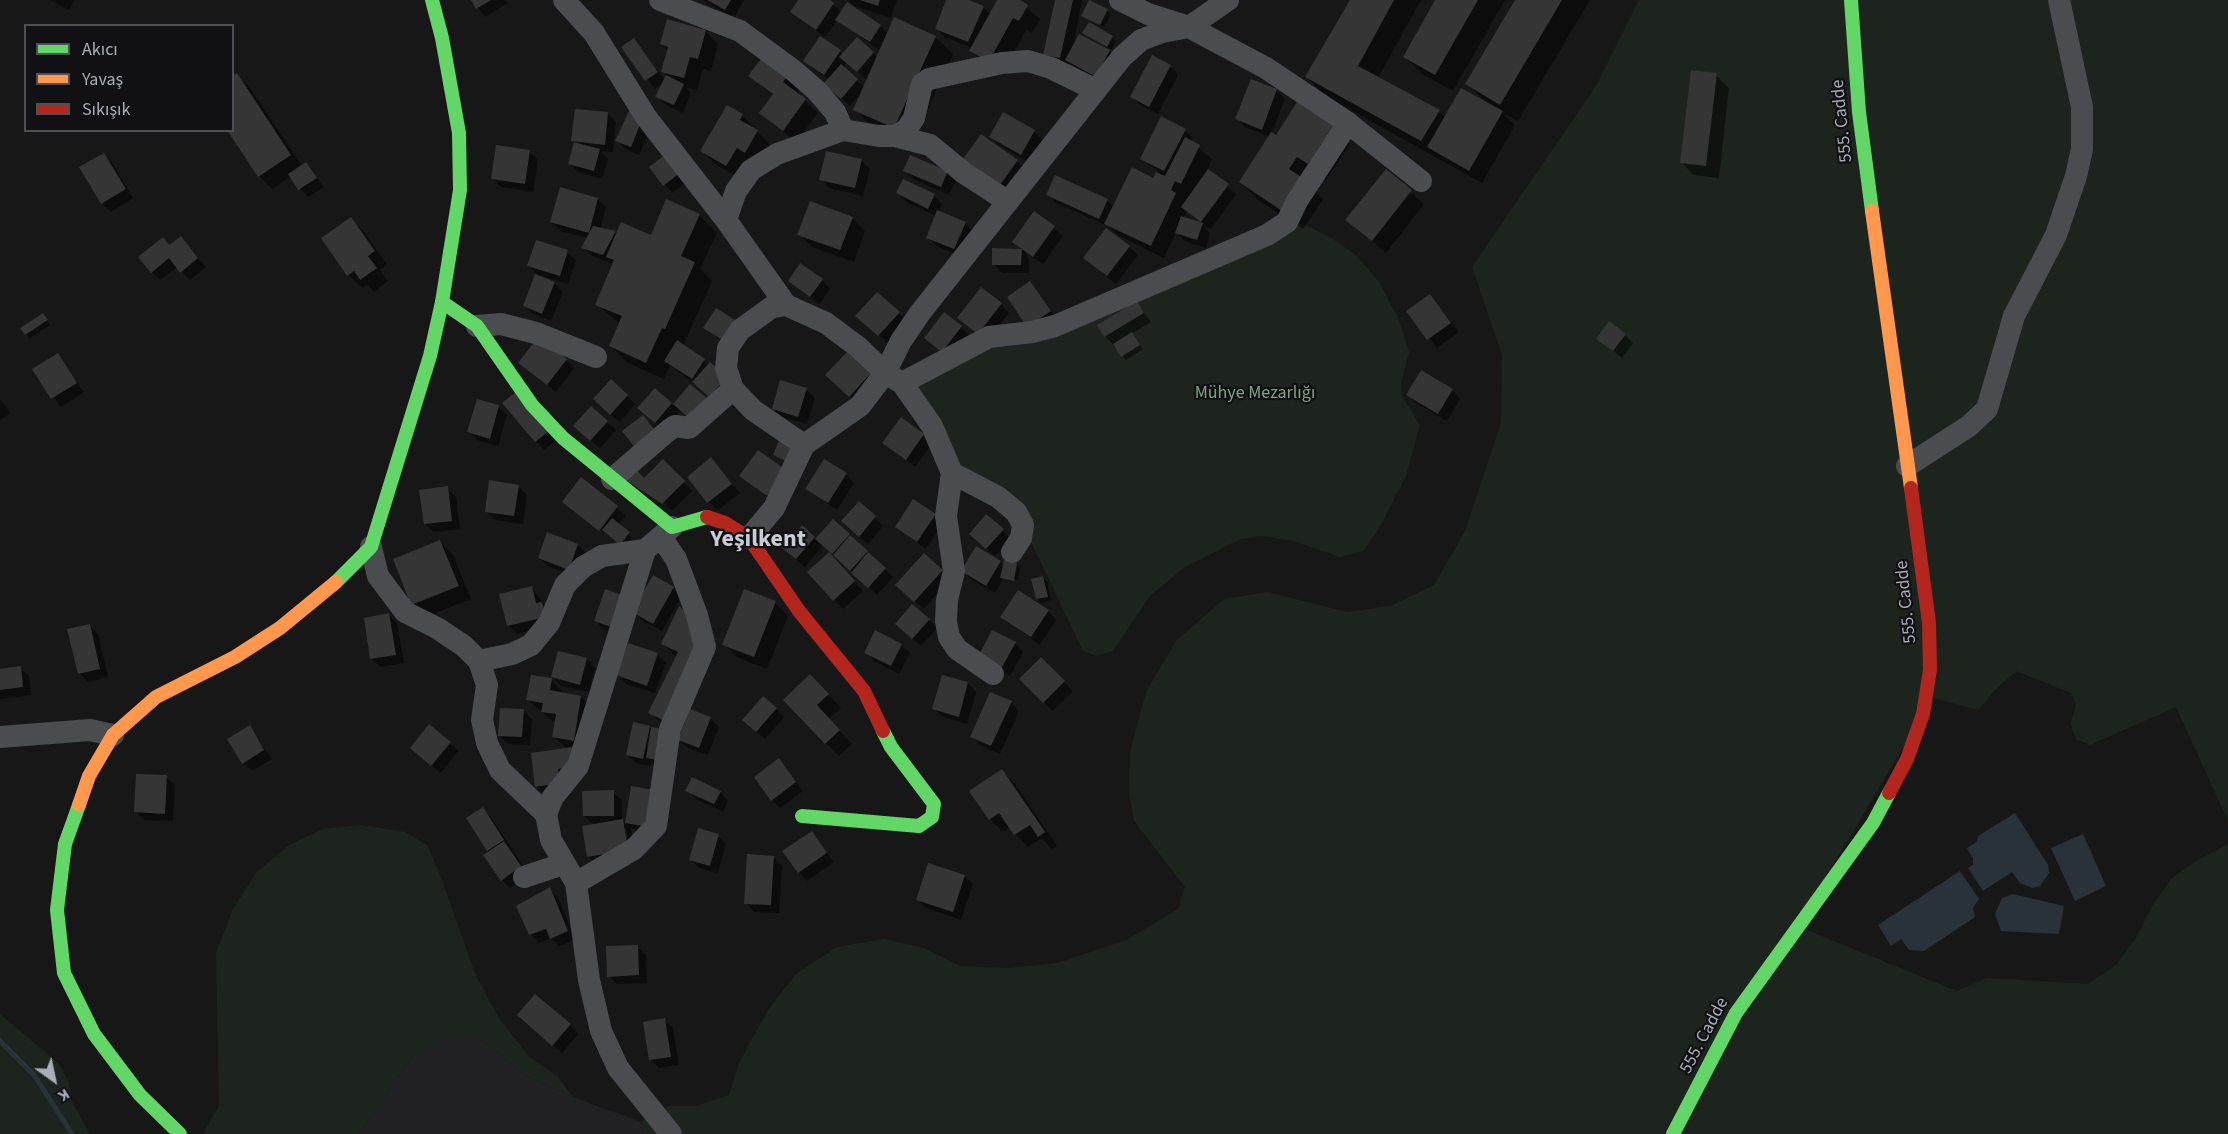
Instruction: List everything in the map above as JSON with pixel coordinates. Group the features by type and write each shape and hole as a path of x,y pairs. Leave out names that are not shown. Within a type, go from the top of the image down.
{"street":[{"path":"180,1134 140,1095 94,1034 64,974 57,910 65,844 89,776 113,735 156,697 235,657 280,628 324,595 371,547 429,356 442,302 460,190 459,133 442,38 432,0"},
{"path":"564,0 594,33 646,117 726,220 786,305 826,323 858,347 894,378 932,426 952,473 946,516 954,571 947,600 946,621 949,637 957,649 993,674"},
{"path":"660,0 740,31 793,70 817,91 835,112 843,130"},
{"path":"1119,0 1148,14 1189,27 1266,68 1348,123 1420,181"},
{"path":"894,378 901,341 920,313 1117,63 1141,40 1162,32 1189,27 1228,0"},
{"name":"555. Cadde","path":"1673,1134 1736,1013 1873,823 1907,759 1919,725 1930,670 1929,623 1859,112 1851,0"},
{"path":"1907,466 1969,426 1987,409 2014,316 2056,235 2076,176 2082,149 2082,107 2059,0"},
{"path":"895,136 906,130 914,118 922,84 929,79 953,73 1002,63 1028,62 1051,68 1096,90"},
{"path":"749,538 774,508 804,445 860,406 894,378 989,337 1032,332 1055,326 1267,236 1287,222 1297,201 1348,123"},
{"path":"726,220 736,191 751,170 777,154 843,130 895,136 930,145 964,173 1007,201"},
{"path":"442,302 477,326 532,405 563,438 612,479 676,559 697,615 705,647 670,729 656,826 634,849 576,883"},
{"path":"786,305 772,307 740,330 728,348 726,368 733,389 753,410 804,445"},
{"path":"477,326 501,324 536,333 596,357"},
{"path":"612,479 669,430 675,426 689,428 733,389"},
{"path":"952,473 998,497 1016,512 1023,525 1021,538 1012,552"},
{"path":"479,661 512,654 531,645 549,623 566,585 583,567 602,556 659,538 707,517 725,523 749,538 799,611 864,691 891,747 934,804 932,817 919,826 802,816"},
{"path":"659,538 578,766 553,797 546,814 551,840 576,883 589,980 601,1031 618,1068 671,1134"},
{"path":"371,547 378,576 405,612 437,628 464,646 479,661 487,685 482,720 487,743 500,770 546,814"},
{"path":"0,737 90,730 113,735"},
{"path":"524,877 563,864"}],"shaded area":[{"path":"2015,813 2048,865 2049,873 2040,886 2032,888 2020,883 2012,872 1983,891 1968,868 1973,865 1973,858 1967,848 1977,842 1978,836"},
{"path":"2083,834 2106,886 2075,901 2051,848"},
{"path":"1960,871 1979,899 1973,908 1975,917 1924,951 1909,950 1901,939 1891,946 1878,925"},
{"path":"2013,894 2064,906 2059,934 2001,931 1995,914 2002,898"},
{"path":"451,1036 477,1036 526,1076 573,1097 641,1122 644,1134 359,1134 413,1055"}],"green space":[{"path":"1639,0 2228,0 2228,821 2176,707 2090,745 2077,740 2073,732 2071,723 2076,704 2071,693 2016,671 1978,710 1926,696 1923,714 1797,926 1957,991 1987,978 2088,984 2116,965 2136,938 2152,906 2171,879 2194,862 2228,844 2228,1134 644,1134 641,1122 668,1106 696,1106 729,1095 739,1063 768,1010 796,974 837,947 884,939 924,948 960,966 1007,968 1058,963 1126,940 1178,909 1185,887 1134,821 1129,794 1130,752 1146,692 1176,641 1224,599 1267,592 1347,612 1390,606 1434,585 1465,531 1501,423 1502,355 1472,267 1596,86"},
{"name":"Mühye Mezarlığı","path":"1287,222 1305,225 1330,237 1356,255 1379,282 1399,320 1409,352 1401,383 1402,396 1420,425 1406,476 1379,529 1363,551 1340,557 1294,541 1261,536 1240,539 1185,567 1150,596 1113,651 1096,656 1083,651 1023,525 972,486 902,383 1032,332"},
{"path":"361,825 405,832 427,845 476,976 500,1020 529,1056 558,1077 573,1097 526,1076 477,1036 451,1036 413,1055 359,1134 203,1134 219,1106 216,953 233,909 256,873 289,845 323,829"},
{"path":"0,1014 59,1064 69,1083 71,1100 90,1134 0,1134"}],"building":[{"path":"471,0 491,0 476,9"},
{"path":"707,0 731,0 725,10"},
{"path":"798,0 830,0 834,3 816,30 790,12"},
{"path":"860,0 880,0 878,6"},
{"path":"946,0 969,0 984,6 968,42 935,29"},
{"path":"997,0 1020,0 1028,5 1019,21 1013,18 989,61 969,51"},
{"path":"1055,0 1073,0 1060,58 1043,55"},
{"path":"1089,0 1108,9 1100,25 1081,16"},
{"path":"1350,0 1394,0 1358,66 1440,110 1421,141 1305,77"},
{"path":"1435,0 1478,0 1435,75 1403,57"},
{"path":"1515,0 1562,0 1500,105 1465,84"},
{"path":"847,2 881,25 870,42 835,20"},
{"path":"894,17 936,36 894,128 853,110"},
{"path":"667,19 706,30 698,59 690,57 684,78 661,72 668,47 660,44"},
{"path":"1089,22 1113,36 1107,47 1082,33"},
{"path":"1079,34 1110,50 1096,77 1065,60"},
{"path":"820,36 841,50 824,75 803,61"},
{"path":"857,37 874,52 857,72 839,57"},
{"path":"634,38 658,72 645,81 621,47"},
{"path":"764,55 789,74 783,82 806,99 783,131 759,113 773,94 748,76"},
{"path":"1152,55 1171,65 1149,107 1130,97"},
{"path":"841,64 858,79 841,99 823,84"},
{"path":"1691,70 1717,73 1706,166 1680,163"},
{"path":"237,73 291,155 258,177 228,132 234,132 234,75"},
{"path":"666,75 684,84 674,105 655,97"},
{"path":"1251,79 1277,89 1262,130 1235,119"},
{"path":"1461,88 1503,111 1469,171 1427,147"},
{"path":"1297,102 1333,126 1308,164 1297,157 1289,169 1306,180 1285,213 1239,182 1271,132 1276,135"},
{"path":"727,105 743,114 740,120 758,130 745,153 737,148 726,166 700,151"},
{"path":"575,109 608,112 605,145 571,141"},
{"path":"630,109 644,115 631,147 615,141"},
{"path":"1003,112 1035,130 1021,155 989,137"},
{"path":"1161,116 1186,129 1164,171 1140,159"},
{"path":"981,134 1018,160 1000,185 963,159"},
{"path":"1185,137 1200,145 1181,184 1175,181 1171,190 1176,193 1151,246 1104,224 1132,167 1153,178 1156,172 1165,176"},
{"path":"574,142 600,149 594,171 568,164"},
{"path":"496,145 530,150 525,184 491,179"},
{"path":"670,151 684,170 663,186 649,167"},
{"path":"826,151 862,159 855,188 819,180"},
{"path":"104,153 126,189 101,204 79,167"},
{"path":"910,155 948,171 941,187 903,171"},
{"path":"306,162 317,178 298,190 288,174"},
{"path":"1208,169 1229,184 1201,222 1181,207"},
{"path":"1386,169 1412,190 1372,241 1345,220"},
{"path":"1055,175 1108,199 1099,219 1046,195"},
{"path":"903,179 935,194 928,209 896,193"},
{"path":"560,187 598,198 589,233 550,222"},
{"path":"666,199 700,214 681,256 695,262 665,329 662,328 646,363 609,346 622,316 595,305 614,260 606,257 621,222 651,235"},
{"path":"810,201 853,217 840,250 797,235"},
{"path":"937,210 966,222 954,249 926,238"},
{"path":"1034,211 1055,226 1033,257 1012,242"},
{"path":"1181,216 1203,223 1197,240 1175,233"},
{"path":"351,217 375,251 368,256 377,268 360,280 354,271 347,276 321,238"},
{"path":"593,226 616,231 603,255 581,248"},
{"path":"1106,228 1130,246 1107,276 1083,258"},
{"path":"181,236 198,258 180,273 169,258 151,273 138,257 163,237 169,245"},
{"path":"536,240 568,250 560,276 527,266"},
{"path":"992,248 1022,249 1021,265 992,265"},
{"path":"800,263 823,279 810,297 788,281"},
{"path":"535,274 555,282 542,314 523,306"},
{"path":"1030,281 1051,311 1027,327 1007,297"},
{"path":"981,287 1002,303 978,334 957,318"},
{"path":"877,292 900,312 878,336 855,316"},
{"path":"1430,294 1451,323 1427,340 1406,311"},
{"path":"1137,301 1144,313 1104,337 1097,325"},
{"path":"716,308 738,322 726,342 703,328"},
{"path":"944,312 962,326 942,352 924,338"},
{"path":"43,313 48,320 25,335 20,328"},
{"path":"1609,321 1626,334 1613,351 1596,339"},
{"path":"1132,332 1140,345 1121,357 1113,344"},
{"path":"538,337 567,359 547,385 518,363"},
{"path":"677,340 705,359 692,379 664,361"},
{"path":"847,352 870,374 849,397 825,375"},
{"path":"58,353 77,383 51,399 32,369"},
{"path":"710,362 727,377 709,397 692,382"},
{"path":"1421,370 1453,389 1438,414 1406,395"},
{"path":"611,379 628,395 610,415 593,399"},
{"path":"780,380 807,388 798,417 772,409"},
{"path":"690,384 708,399 690,419 673,404"},
{"path":"655,388 672,403 655,423 637,408"},
{"path":"517,391 549,431 535,442 502,403"},
{"path":"477,399 499,405 490,439 467,432"},
{"path":"591,406 608,421 590,441 573,426"},
{"path":"643,415 657,433 636,449 622,431"},
{"path":"901,417 924,434 906,460 882,443"},
{"path":"780,438 795,445 788,462 773,455"},
{"path":"758,450 786,470 767,496 739,476"},
{"path":"711,457 732,484 707,503 687,477"},
{"path":"663,459 685,481 662,504 623,478 634,467 644,478"},
{"path":"824,459 847,473 828,503 805,489"},
{"path":"581,477 618,506 599,531 562,502"},
{"path":"489,480 519,485 514,516 485,512"},
{"path":"448,486 452,521 424,524 419,490"},
{"path":"913,499 936,514 917,542 895,527"},
{"path":"859,501 876,516 859,537 841,521"},
{"path":"986,514 1004,529 986,549 969,534"},
{"path":"612,518 630,532 620,545 602,530"},
{"path":"833,519 850,534 832,554 815,539"},
{"path":"802,525 815,537 796,559 782,548"},
{"path":"547,532 578,544 569,570 538,558"},
{"path":"850,535 868,551 850,571 833,555"},
{"path":"440,540 459,586 411,605 393,559"},
{"path":"976,546 1001,561 986,586 961,571"},
{"path":"829,552 855,581 833,601 807,572"},
{"path":"868,552 886,568 868,588 851,573"},
{"path":"924,553 943,570 914,602 895,585"},
{"path":"1004,560 1017,563 1014,581 1000,578"},
{"path":"653,575 674,587 653,624 632,612"},
{"path":"1043,576 1048,597 1036,599 1031,579"},
{"path":"532,586 536,603 542,602 546,617 507,626 499,594"},
{"path":"605,589 622,595 611,627 594,621"},
{"path":"744,589 776,601 754,657 722,645"},
{"path":"1018,590 1049,610 1031,637 1000,617"},
{"path":"912,604 930,619 912,639 895,624"},
{"path":"679,606 690,615 699,647 667,722 648,713 678,652 661,644"},
{"path":"389,613 396,655 370,659 364,618"},
{"path":"90,624 100,669 78,674 67,629"},
{"path":"875,630 902,644 891,666 864,653"},
{"path":"992,630 1016,642 1001,669 978,657"},
{"path":"628,643 658,653 647,686 616,675"},
{"path":"558,651 587,658 580,685 551,677"},
{"path":"1041,657 1065,681 1043,703 1019,679"},
{"path":"21,666 23,687 0,690 0,669"},
{"path":"810,674 829,694 817,705 840,730 825,744 783,700"},
{"path":"531,675 552,678 550,690 581,696 574,741 552,737 556,714 541,712 543,703 526,700"},
{"path":"942,675 968,682 959,717 932,709"},
{"path":"990,692 1012,701 991,746 970,737"},
{"path":"763,696 777,708 756,732 742,720"},
{"path":"500,708 524,709 522,737 498,736"},
{"path":"690,709 711,717 699,748 678,740"},
{"path":"633,722 650,726 643,759 626,755"},
{"path":"429,724 451,742 431,766 410,748"},
{"path":"250,725 264,750 242,764 227,739"},
{"path":"651,727 668,730 663,761 646,758"},
{"path":"572,747 575,767 558,769 560,783 535,787 531,753"},
{"path":"779,758 796,782 771,801 754,777"},
{"path":"1002,769 1045,832 1038,837 1030,825 1014,835 999,813 989,820 969,791"},
{"path":"136,774 167,775 165,814 134,812"},
{"path":"692,777 721,791 714,804 685,791"},
{"path":"631,786 655,790 649,827 625,823"},
{"path":"614,790 614,816 583,816 582,791"},
{"path":"483,807 504,840 487,851 466,818"},
{"path":"623,819 628,850 587,857 582,826"},
{"path":"698,828 719,834 710,866 689,860"},
{"path":"812,831 827,853 798,873 782,851"},
{"path":"504,841 521,866 501,881 483,855"},
{"path":"747,854 774,856 771,905 744,904"},
{"path":"928,863 965,875 953,912 916,900"},
{"path":"550,887 568,931 550,939 546,929 529,935 516,906"},
{"path":"638,945 639,975 607,977 606,946"},
{"path":"535,994 571,1024 552,1046 517,1015"},
{"path":"665,1018 671,1057 649,1060 643,1022"}],"waterway":[{"path":"0,1041 34,1075 72,1134"}],"traffic: fast":[{"path":"336,582 371,547 430,356 442,302 460,190 459,133 442,38 432,0"},
{"path":"1851,0 1859,112 1872,211"},
{"path":"442,302 477,326 532,405 563,438 672,527 707,517"},
{"path":"802,816 919,826 932,817 934,804 891,747 883,731"},
{"path":"1673,1134 1736,1013 1873,823 1889,793"},
{"path":"79,805 65,844 57,910 64,973 94,1034 140,1095 180,1134"}],"traffic: slow":[{"path":"1872,211 1911,488"},
{"path":"79,805 89,776 113,735 156,697 235,657 280,628 336,582"}],"traffic: jam":[{"path":"1889,793 1907,759 1923,714 1930,670 1929,623 1911,488"},
{"path":"707,517 725,523 749,538 799,611 864,691 883,731"}],"district":[{"name":"Yeşilkent","path":"758,541"}]}
